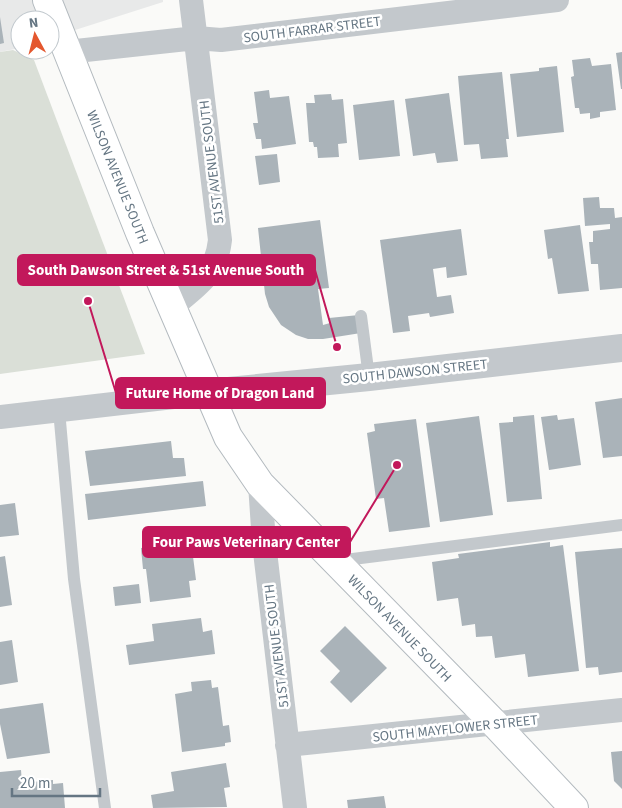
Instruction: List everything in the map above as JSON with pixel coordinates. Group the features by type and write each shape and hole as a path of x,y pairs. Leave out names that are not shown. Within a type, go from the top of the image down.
{"main road":[{"name":"WILSON AVENUE SOUTH","path":"47,0 140,233 228,437 260,484 494,723 574,808"}],"street":[{"name":"51ST AVENUE SOUTH","path":"173,306 202,282 213,267 218,255 220,240 191,0"},
{"name":"SOUTH FARRAR STREET","path":"67,52 196,38 221,40 557,0"},
{"name":"SOUTH DAWSON STREET","path":"0,417 622,348"},
{"name":"51ST AVENUE SOUTH","path":"260,484 264,543 295,808"},
{"name":"SOUTH MAYFLOWER STREET","path":"287,745 622,710"}],"lane":[{"path":"361,316 369,377"},
{"path":"59,410 74,579 106,808"},
{"path":"335,562 622,525"}],"shaded area":[{"path":"0,0 163,0 163,2 60,35 60,10 10,10 10,50 0,52"},
{"path":"10,50 10,60 34,60 145,354 0,374 0,52"}],"building":[{"path":"0,17 4,43 0,44"},
{"path":"622,52 622,89 621,89 616,53"},
{"path":"590,58 592,66 611,64 616,110 600,112 600,117 590,119 590,113 580,114 579,108 575,108 571,77 574,76 572,60"},
{"path":"557,66 564,132 517,137 510,74 539,71 539,68"},
{"path":"502,72 509,139 506,139 508,157 481,159 479,144 464,145 458,76"},
{"path":"269,90 270,98 289,96 296,144 262,149 261,139 256,139 253,123 258,123 254,92"},
{"path":"449,93 458,161 437,163 435,153 413,156 405,99"},
{"path":"331,94 332,100 343,99 347,143 338,144 339,157 318,158 317,147 314,147 313,142 309,142 306,103 315,103 314,95"},
{"path":"394,100 400,156 359,160 353,105"},
{"path":"277,154 280,182 259,185 255,156"},
{"path":"599,197 600,208 614,208 615,218 622,217 622,288 600,290 598,264 591,264 589,242 593,242 593,231 610,229 610,224 585,226 583,198"},
{"path":"320,220 329,288 318,289 323,325 330,323 329,318 359,315 361,333 323,339 308,339 296,335 281,325 269,307 265,294 258,228"},
{"path":"580,225 589,291 558,294 552,258 548,259 544,230"},
{"path":"461,229 467,275 447,278 446,267 433,269 437,297 451,295 454,313 430,317 429,313 408,316 410,331 393,333 380,240"},
{"path":"622,398 622,456 603,458 595,402"},
{"path":"534,415 542,499 507,502 499,423 513,422 513,417"},
{"path":"557,415 558,420 574,418 581,465 549,470 541,417"},
{"path":"479,416 493,515 440,522 426,423"},
{"path":"416,419 430,527 389,532 384,498 376,499 367,433 375,431 374,424"},
{"path":"171,441 173,458 184,458 186,476 90,486 85,451"},
{"path":"203,481 206,506 88,520 85,494"},
{"path":"15,503 19,535 0,537 0,505"},
{"path":"191,541 196,580 189,581 191,597 150,602 141,548"},
{"path":"550,542 550,547 563,545 579,671 528,677 525,654 495,658 492,636 476,637 475,624 462,626 458,598 437,601 432,562 459,558 458,554"},
{"path":"622,548 622,672 599,675 598,667 586,668 575,552"},
{"path":"5,556 12,605 0,607 0,557"},
{"path":"139,584 141,603 115,606 113,587"},
{"path":"201,618 203,632 212,630 215,654 129,665 126,645 154,641 152,624"},
{"path":"345,626 387,668 351,703 330,682 340,671 320,651"},
{"path":"12,640 18,682 0,685 0,642"},
{"path":"211,680 212,688 218,687 223,726 229,725 231,742 225,743 225,746 182,752 175,694 192,691 191,682"},
{"path":"43,703 50,753 7,759 0,724 0,709"},
{"path":"622,751 622,789 614,781 611,752"},
{"path":"226,763 230,787 224,788 227,807 153,808 151,795 174,791 171,772"},
{"path":"21,770 22,783 53,780 53,784 63,783 65,808 0,808 0,772"},
{"path":"384,796 386,808 348,808 347,800"}],"place":[{"name":"Future Home of Dragon Land","path":"88,301"},
{"name":"South Dawson Street & 51st Avenue South","path":"337,347"},
{"name":"Four Paws Veterinary Center","path":"397,465"}]}
